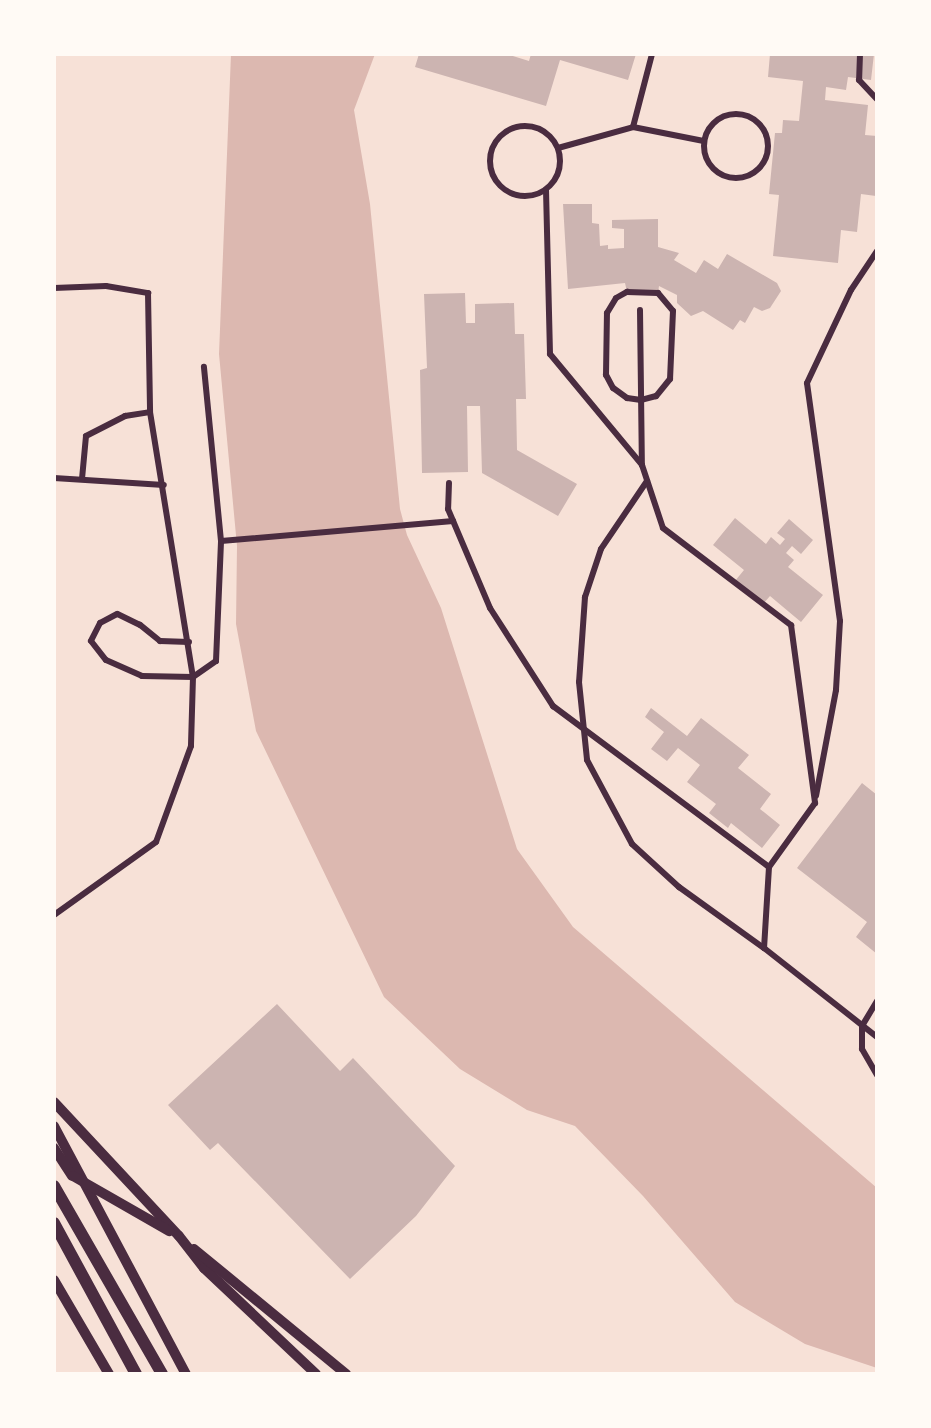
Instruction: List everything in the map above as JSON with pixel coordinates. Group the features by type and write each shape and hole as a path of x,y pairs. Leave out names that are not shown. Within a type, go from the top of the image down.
{"highway":[{"path":"54,1186 162,1374"},
{"path":"54,1223 136,1374"}],"main road":[{"path":"54,1102 179,1236 204,1269 316,1374"},
{"path":"54,1125 77,1179 179,1236 346,1374"},
{"path":"54,1148 77,1179 99,1216 179,1360 184,1374"},
{"path":"54,1280 109,1374"}],"street":[{"path":"633,127 652,54"},
{"path":"860,54 859,80 877,99"},
{"path":"733,114 753,118 766,135 768,146 762,165 744,177 734,178 724,175 708,162 704,141 714,123 733,114"},
{"path":"546,190 524,197 502,189 489,168 492,145 499,136 520,126 543,130 558,148 559,171 546,190 550,354 642,465"},
{"path":"558,148 633,127 704,141"},
{"path":"764,948 769,867 815,803 836,690 840,621 807,383 851,290 877,251"},
{"path":"54,288 106,286 148,293 150,412 164,486 193,677 191,746 156,842 54,915"},
{"path":"627,292 658,293 672,311 670,379 656,396 641,400 627,398 613,388 606,375 606,313 616,298 627,292"},
{"path":"640,310 642,465 663,528 791,625 815,803"},
{"path":"189,642 160,640 140,625 117,614 100,623 92,641 106,660 142,676 193,677 216,661 221,541 204,367"},
{"path":"82,479 86,436 125,416 150,412"},
{"path":"54,478 164,486"},
{"path":"647,481 601,549 585,597 579,682 587,760 632,844 679,887 764,948 877,1037"},
{"path":"449,483 448,509 496,618 553,706 584,725 769,867"},
{"path":"221,541 453,521"},
{"path":"877,1001 862,1026 862,1049 877,1075"}],"shaded area":[{"path":"231,54 375,54 354,110 370,204 400,509 407,535 441,608 517,849 573,927 877,1188 877,1368 805,1344 735,1302 643,1196 575,1126 527,1110 460,1069 384,997 256,731 236,624 237,546 219,354"}],"building":[{"path":"419,54 506,54 529,61 531,54 636,54 628,80 560,60 546,106 415,67"},
{"path":"770,54 874,54 871,80 848,77 846,90 826,87 825,100 868,105 865,135 877,136 876,196 861,194 857,232 841,230 838,263 773,256 779,195 769,194 775,133 782,133 783,120 799,121 803,81 768,77"},
{"path":"563,204 592,204 592,223 599,224 600,246 608,245 608,249 624,248 624,229 612,228 612,220 658,219 658,247 679,253 674,260 696,273 704,260 718,269 727,254 777,283 781,291 770,308 762,311 754,307 745,323 740,320 733,330 703,311 691,316 677,303 677,295 659,286 658,293 627,292 625,283 568,289"},
{"path":"465,293 466,323 475,323 475,304 514,303 515,334 524,334 526,399 516,399 517,450 577,484 558,516 482,473 480,406 467,406 468,472 422,473 420,370 427,368 424,294"},
{"path":"735,518 766,544 771,537 780,545 785,539 777,533 789,519 813,540 801,554 792,546 786,553 794,560 788,567 823,595 801,622 770,596 763,604 735,581 744,570 713,545"},
{"path":"651,708 687,736 701,718 749,755 738,768 771,794 760,809 780,825 762,848 731,823 728,828 709,813 716,804 687,782 700,765 678,748 667,761 651,749 664,732 645,717"},
{"path":"862,783 877,795 877,954 856,937 867,922 797,868"},
{"path":"277,1004 340,1071 353,1058 455,1166 416,1216 350,1279 218,1143 210,1150 168,1105"}]}
